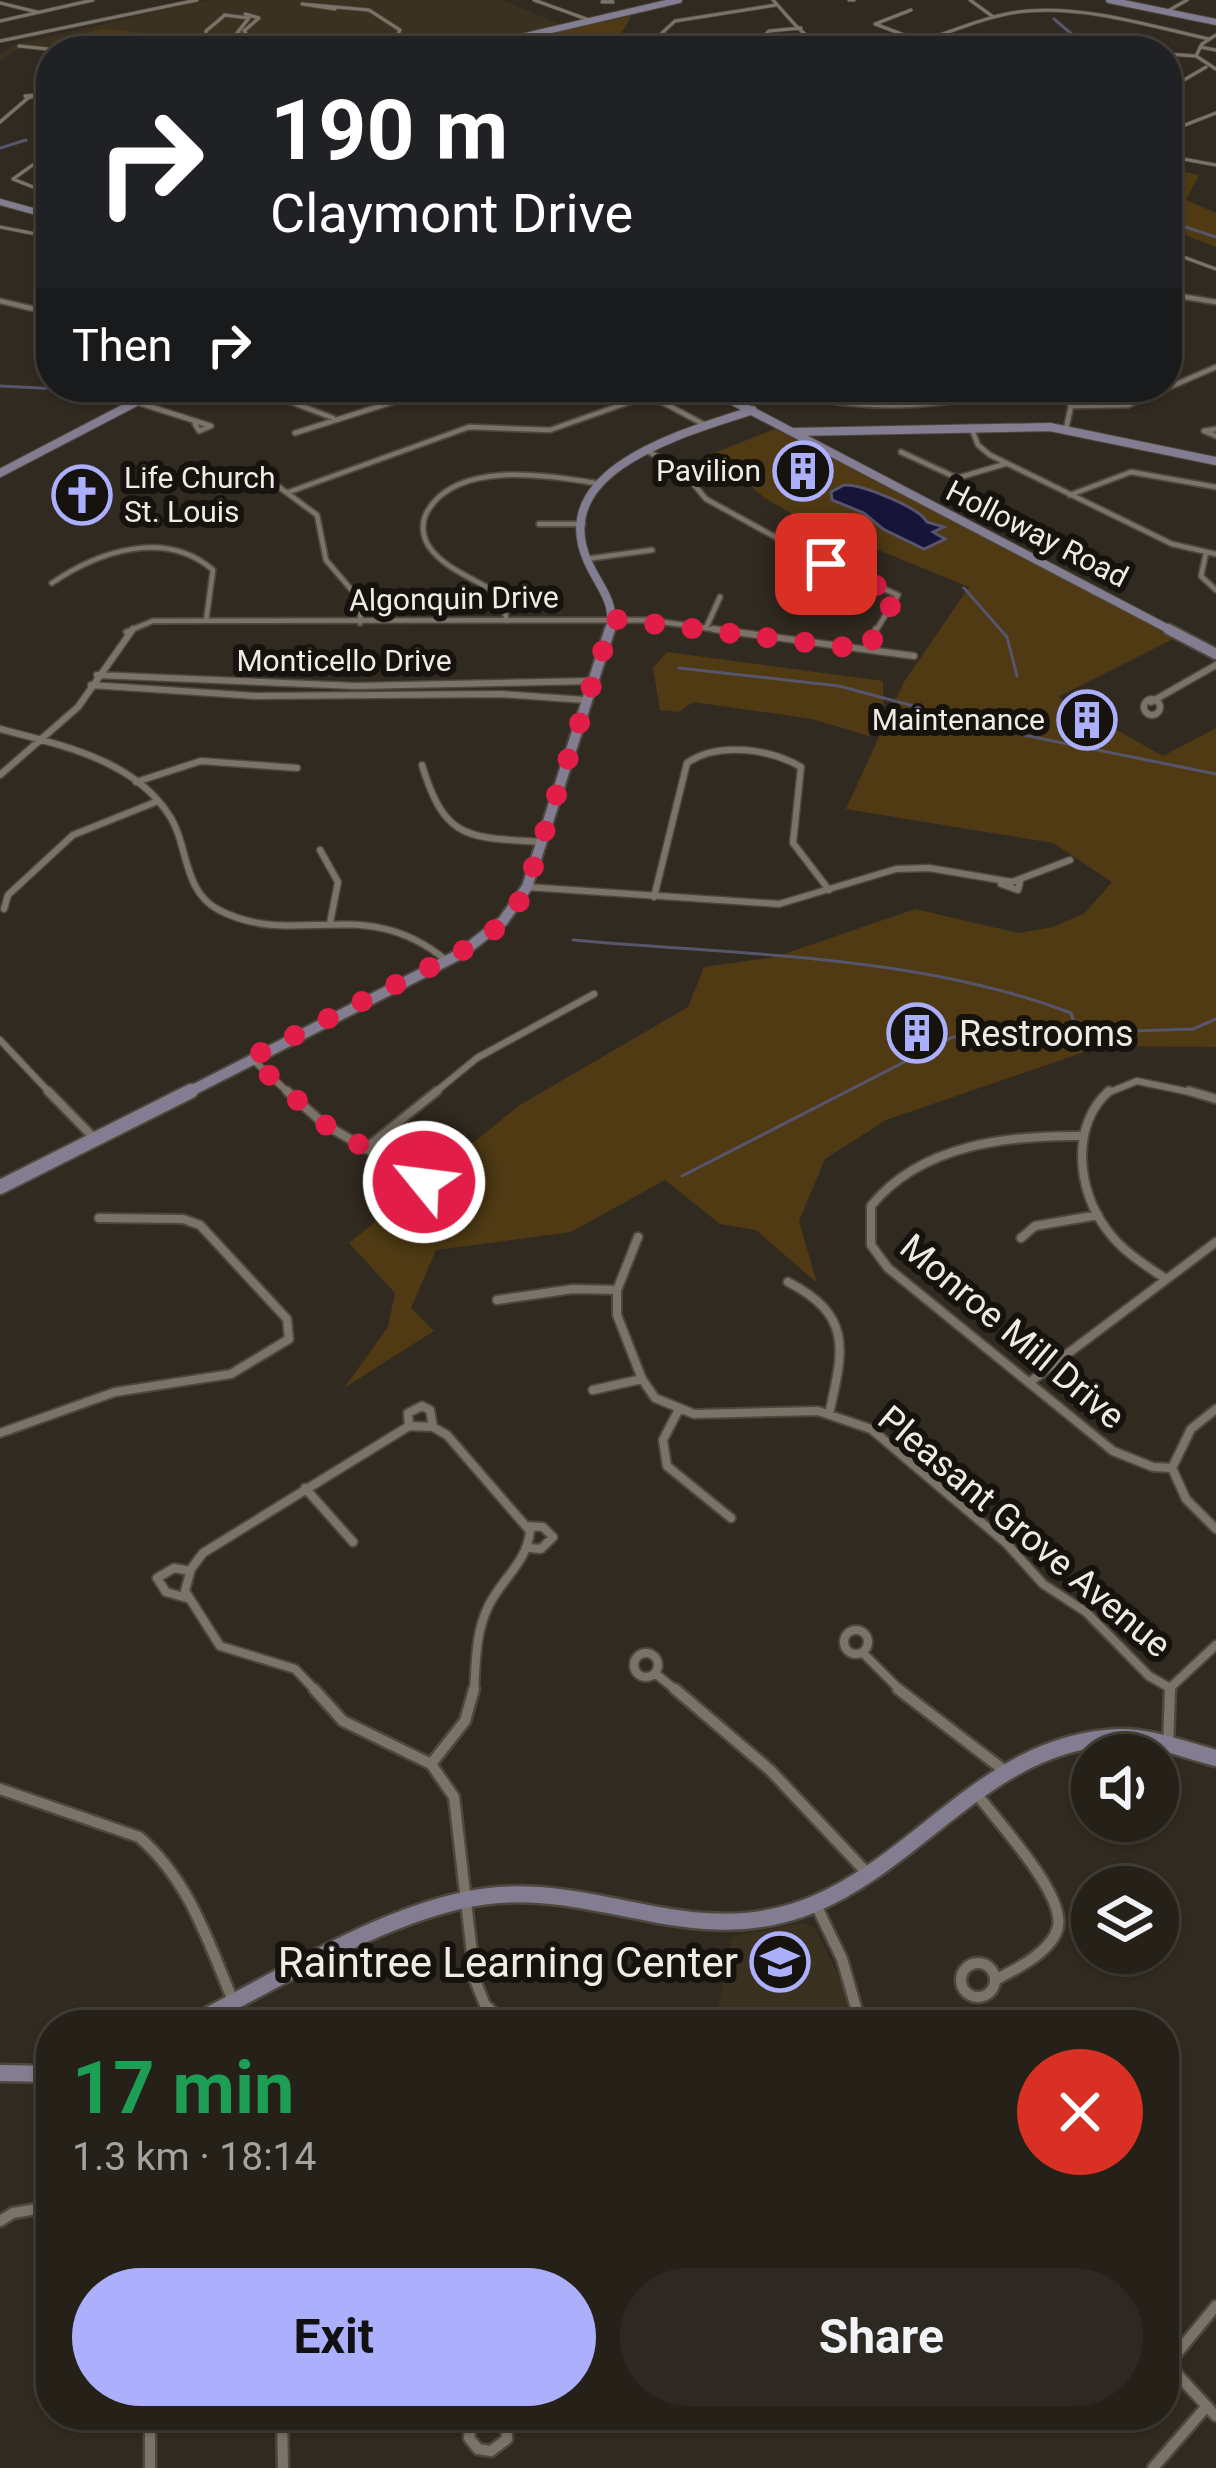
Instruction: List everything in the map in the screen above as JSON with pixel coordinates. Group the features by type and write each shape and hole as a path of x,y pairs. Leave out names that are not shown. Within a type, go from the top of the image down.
{"street":[{"path":"0,21 93,0"},
{"path":"0,41 197,0"},
{"path":"534,0 594,21"},
{"path":"529,36 679,0"},
{"path":"970,0 994,16"},
{"path":"1109,0 1216,22"},
{"path":"1166,12 1187,0"},
{"path":"669,36 662,33 675,21 775,2 812,36"},
{"path":"0,3 38,12"},
{"path":"334,9 379,13 393,20 400,30 397,36"},
{"path":"909,36 875,24 911,10"},
{"path":"927,36 994,16 1076,11 1209,39"},
{"path":"206,36 224,15 249,18 238,29 241,36"},
{"path":"764,36 769,31 801,28"},
{"path":"1196,56 1216,35"},
{"path":"19,46 36,48"},
{"path":"1200,47 1216,50"},
{"path":"1182,55 1196,56 1213,68 1182,83"},
{"path":"0,122 13,106 28,98"},
{"path":"1182,126 1216,113"},
{"path":"36,159 13,179 36,187"},
{"path":"1182,159 1216,165"},
{"path":"0,202 36,212"},
{"path":"0,227 36,234"},
{"path":"1182,257 1216,269"},
{"path":"1182,296 1216,302"},
{"path":"0,302 36,310"},
{"path":"1182,382 1216,368"},
{"path":"0,473 136,402 195,424"},
{"path":"291,402 335,419"},
{"path":"295,433 376,402"},
{"path":"289,492 469,427 543,431 629,402"},
{"path":"662,402 710,427"},
{"path":"735,402 790,433 833,428 1066,429 1216,461"},
{"path":"744,402 795,424 879,428"},
{"path":"819,402 899,402"},
{"path":"1066,429 1068,402"},
{"path":"1071,406 1135,402"},
{"path":"0,1187 447,961 506,922 527,887 613,619 610,598 586,559 583,524 595,483 616,465 750,411"},
{"path":"971,427 981,449 1006,463 1172,544 1216,554"},
{"path":"815,444 819,433 833,428"},
{"name":"Holloway Road","path":"790,433 836,457"},
{"name":"Holloway Road","path":"790,433 1216,654"},
{"path":"647,451 681,469 706,499 817,560 898,595 877,627 869,650"},
{"path":"901,452 957,478 1006,463"},
{"path":"259,466 260,473 319,519 326,560 361,601 360,623"},
{"path":"1070,495 1131,472 1216,487"},
{"path":"507,620 500,595 431,550 422,528 427,511 458,487 493,478 551,476 595,483"},
{"path":"539,524 583,524"},
{"path":"52,583 134,549 181,547 213,570 206,621"},
{"path":"586,559 652,550"},
{"path":"1206,553 1201,577 1216,590"},
{"path":"706,628 720,597"},
{"name":"Algonquin Drive","path":"97,675 119,639 137,625 206,621 613,619 914,656"},
{"path":"1151,702 1216,665"},
{"path":"0,776 78,707 97,675"},
{"name":"Monticello Drive","path":"97,675 356,686 592,681"},
{"name":"Monticello Drive","path":"91,686 257,696 501,694 585,700"},
{"path":"0,728 87,754 136,782 176,826 194,888 212,906 240,917 397,929 447,961"},
{"path":"654,897 690,758 708,750 782,757 801,766 790,843 798,859 829,890"},
{"path":"136,782 201,760 297,769"},
{"path":"422,765 438,817 449,827 475,836 540,842"},
{"path":"4,909 8,896 73,835 158,801"},
{"path":"320,850 338,882 330,923"},
{"path":"527,887 779,904 886,871 918,867 1020,889 1020,881 1070,860"},
{"path":"364,1148 477,1058 594,994"},
{"path":"0,1040 94,1139"},
{"path":"250,1058 308,1112 424,1182"},
{"path":"1166,1279 1120,1244 1088,1193 1084,1136 1091,1108 1123,1083 1153,1082 1216,1099"},
{"name":"Monroe Mill Drive","path":"1084,1136 1019,1136 918,1166 886,1185 867,1219 871,1245 888,1268 1113,1451 1153,1467 1172,1468"},
{"path":"1021,1238 1035,1226 1098,1215"},
{"path":"0,1433 115,1392 231,1374 289,1339 287,1319 200,1225 183,1220 99,1218"},
{"path":"638,1237 616,1290 617,1316 642,1379 655,1398 678,1411 663,1440 667,1466 731,1518"},
{"path":"1030,1382 1216,1242"},
{"path":"788,1282 815,1293 835,1315 842,1349 829,1414"},
{"path":"497,1300 573,1289 616,1290"},
{"path":"593,1390 642,1379"},
{"path":"1216,1409 1191,1429 1172,1468 1186,1499 1216,1529"},
{"name":"Pleasant Grove Avenue","path":"678,1411 829,1414 884,1438 1007,1544 1042,1584 1086,1612 1125,1654 1170,1688 1168,1734"},
{"path":"187,1598 190,1571 203,1552 305,1488 421,1426 448,1435 527,1526 529,1548 486,1611 477,1694 469,1719 431,1764"},
{"path":"305,1488 353,1542"},
{"path":"527,1526 544,1527 553,1537 541,1549 529,1548"},
{"path":"190,1571 174,1568 157,1578 166,1592 187,1598 220,1646 295,1669 343,1720 431,1764 454,1797 478,1992 493,2010"},
{"path":"1170,1688 1216,1645"},
{"path":"863,1653 904,1697 974,1739 1006,1772"},
{"path":"655,1672 770,1770 869,1875"},
{"path":"218,2010 401,1915 465,1899 536,1895 654,1920 714,1927 767,1920 816,1905 869,1875 975,1791 1036,1756 1071,1746"},
{"path":"1179,1749 1216,1757"},
{"path":"0,1789 122,1831 153,1847 176,1876 233,2002"},
{"path":"975,1791 1053,1898 1060,1921 1055,1934 1019,1968 995,1980"},
{"path":"816,1905 842,1959 857,2010"},
{"path":"0,2073 36,2074"},
{"path":"0,2221 36,2209"},
{"path":"1179,2347 1216,2306"},
{"path":"1153,2468 1212,2411 1179,2376"},
{"path":"150,2430 150,2468"},
{"path":"282,2430 283,2468"},
{"path":"471,2430 470,2438 484,2451 503,2444 509,2430"}],"shaded area":[{"path":"207,0 501,0 562,25 514,36 53,36"},
{"path":"631,16 620,36 550,34"},
{"path":"101,29 174,36 78,36"},
{"path":"36,40 36,47 24,46 0,61 0,54"},
{"path":"1182,171 1199,175 1186,200 1216,213 1216,247 1182,234"},
{"path":"775,429 1177,637 1058,697 1163,756 1216,728 1216,1047 1102,1046 886,1120 825,1159 799,1221 817,1283 756,1230 720,1224 665,1180 571,1232 436,1250 411,1308 434,1331 344,1388 388,1327 395,1293 349,1243 520,1105 688,1007 704,967 775,957 915,909 1018,933 1053,927 1085,913 1112,882 1053,843 846,809 904,682 969,587 800,518 766,499 711,454"},
{"path":"844,485 902,504 927,522 944,527 933,532 945,539 924,549 883,529 864,513 832,500 831,492"},
{"path":"667,652 883,681 884,719 869,736 812,719 693,702 679,712 660,710 653,668"},
{"name":"Raintree Learning Center","path":"801,1923 815,1928 844,1988 849,2010 718,2010 732,1937"}],"waterway":[{"path":"1054,19 1074,36"},
{"path":"0,148 26,140"},
{"path":"1182,226 1216,237"},
{"path":"0,386 36,388"},
{"path":"964,588 1007,637 1017,676"},
{"path":"679,668 839,686 1014,733 1216,774"},
{"path":"1031,717 1038,731"},
{"path":"573,940 889,968 1012,994 1071,1013 1073,1020 1090,1027"},
{"path":"682,1176 953,1037 1193,1029 1216,1019"}],"place":[{"name":"Pavilion","path":"803,471"},
{"name":"Life Church St. Louis","path":"82,495"},
{"name":"Maintenance","path":"1087,720"},
{"name":"Restrooms","path":"917,1033"},
{"name":"Raintree Learning Center","path":"780,1962"}],"route":[{"path":"424,1182 324,1124 250,1058 447,961 512,915 527,887 613,619 869,650 877,627 898,595 826,564"}]}
